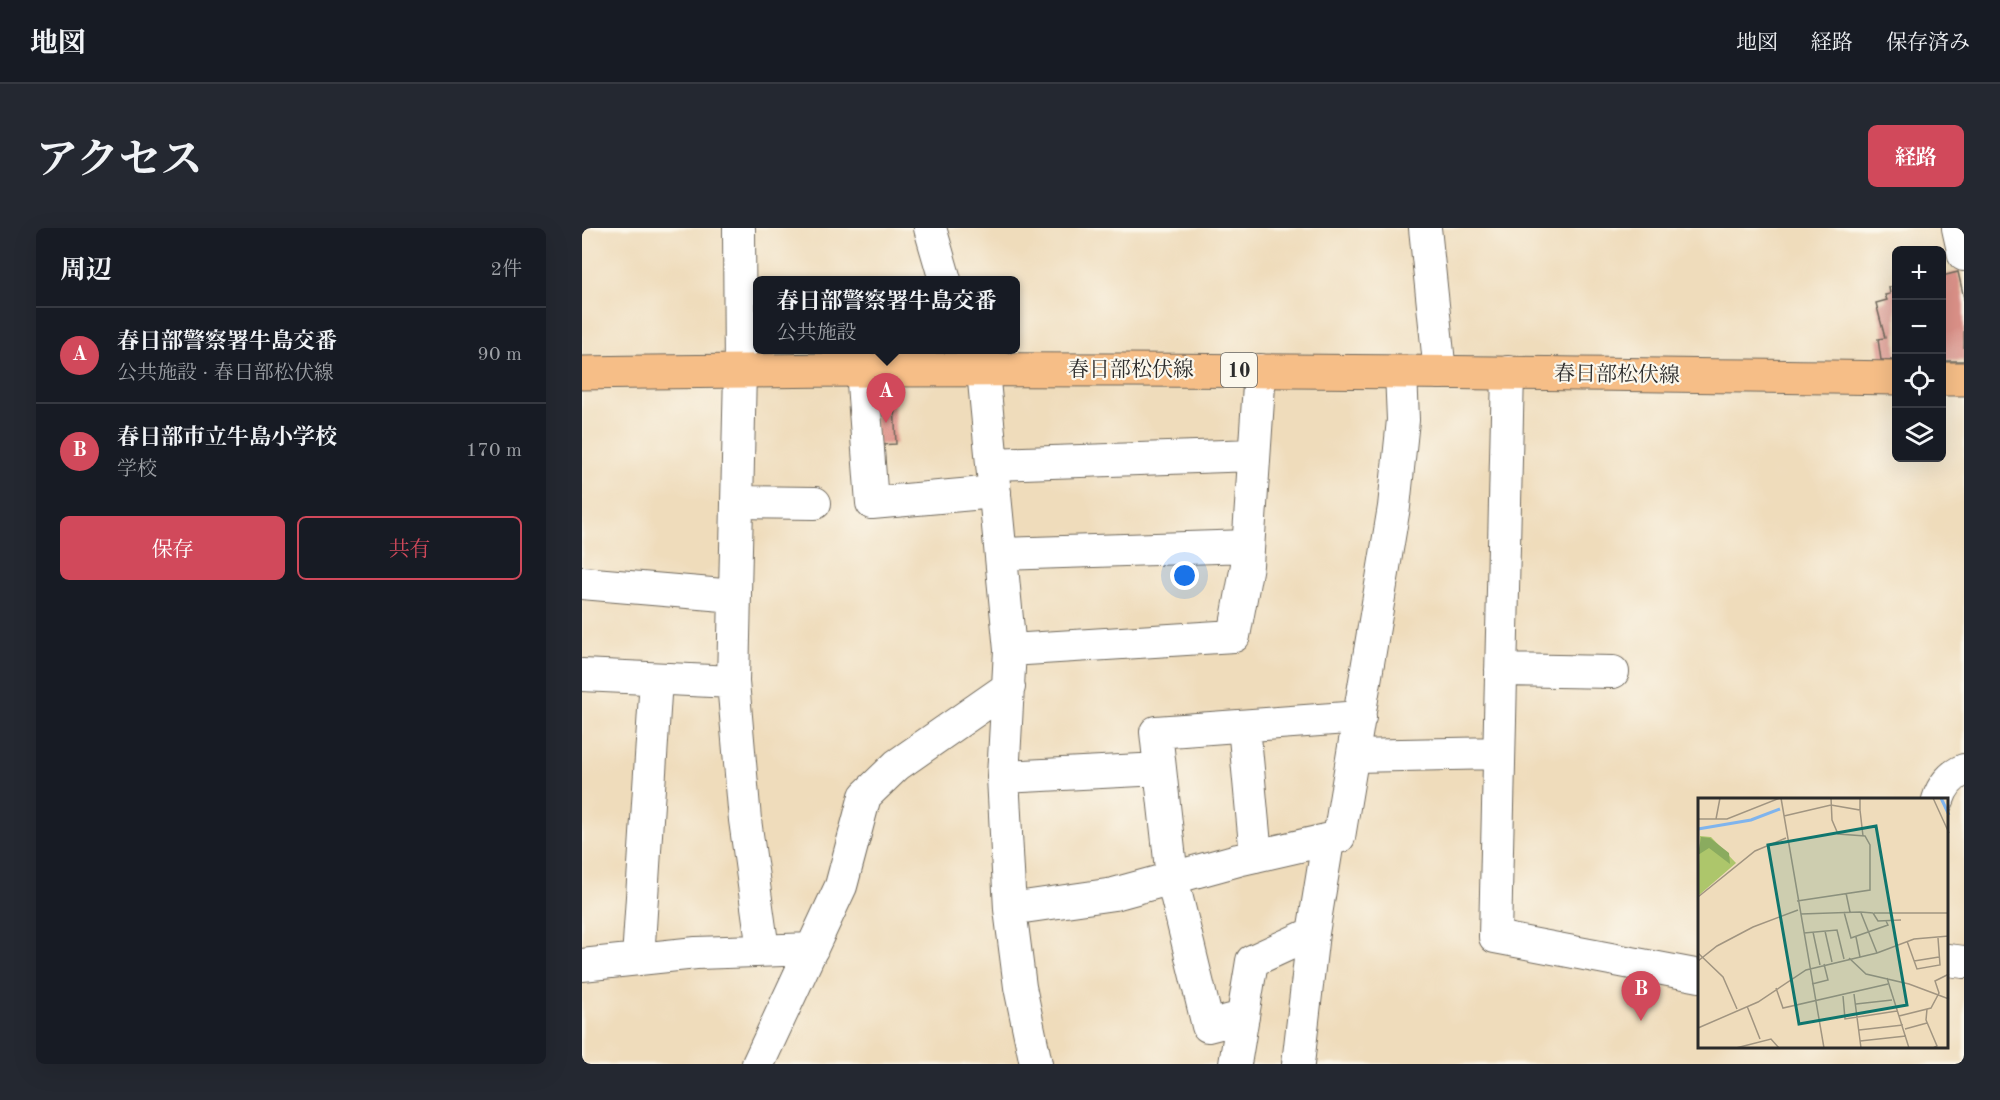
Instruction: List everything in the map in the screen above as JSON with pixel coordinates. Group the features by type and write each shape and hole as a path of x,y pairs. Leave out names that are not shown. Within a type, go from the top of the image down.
{"main road":[{"name":"春日部松伏線","path":"582,373 862,370 982,359 1260,370 1892,378"},
{"path":"1946,379 1964,379"}],"street":[{"path":"739,228 740,371 733,682 745,820 763,950"},
{"path":"930,228 944,276"},
{"path":"1425,228 1440,373"},
{"path":"1958,228 1964,255"},
{"path":"982,359 1010,650 1003,777 1010,909 1020,987 1036,1064"},
{"path":"862,370 872,503 993,478 1254,455"},
{"path":"1010,650 1234,636 1248,546 1260,370"},
{"path":"1010,909 1114,894 1256,856 1339,837 1394,507 1403,420 1401,372"},
{"path":"1508,372 1495,937 1698,976"},
{"path":"737,502 815,503"},
{"path":"1000,554 1248,546"},
{"path":"582,583 735,596"},
{"path":"1501,670 1613,672"},
{"path":"582,675 733,682"},
{"path":"638,959 656,679"},
{"path":"758,1064 841,886 865,796 897,765 1009,687"},
{"path":"1243,1017 1208,1026 1172,878 1156,732 1360,717"},
{"path":"1245,726 1256,856"},
{"path":"1353,756 1499,753"},
{"path":"1003,777 1160,769"},
{"path":"1939,798 1941,790 1956,773 1964,770"},
{"path":"1298,1064 1313,933 1328,841"},
{"path":"1235,1064 1252,961 1313,933"},
{"path":"582,965 696,953 812,949"},
{"path":"1949,960 1964,962"}],"building":[{"path":"1958,272 1964,298 1964,361 1946,361 1946,275"},
{"path":"1889,287 1892,287 1892,360 1881,360 1878,339 1885,338 1876,303 1887,300 1885,295 1890,294"},
{"path":"894,402 896,444 877,445 874,403"}],"place":[{"name":"春日部警察署牛島交番","path":"886,423"},
{"name":"春日部市立牛島小学校","path":"1641,1021"}]}
